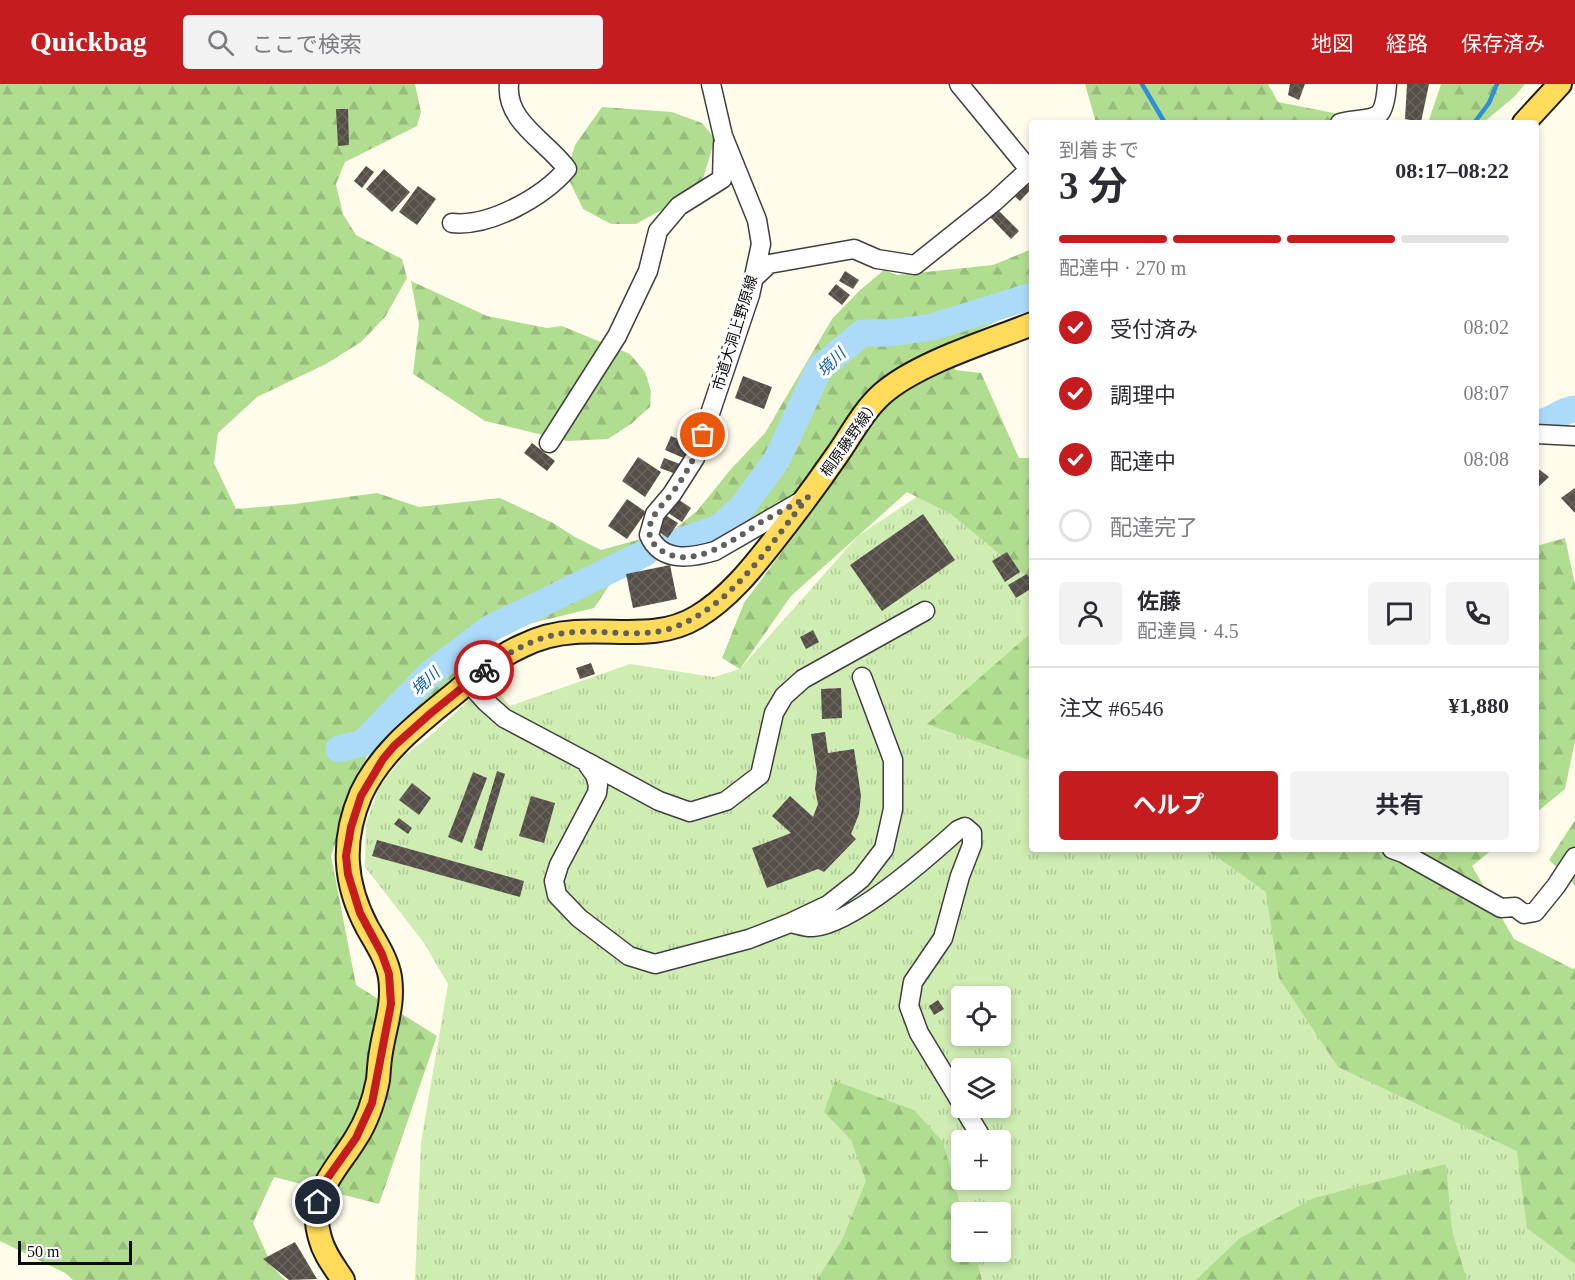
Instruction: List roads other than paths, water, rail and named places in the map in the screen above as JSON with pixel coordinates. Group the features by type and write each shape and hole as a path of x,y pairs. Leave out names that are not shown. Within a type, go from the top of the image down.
{"main road":[{"path":"1527,120 1560,84"},
{"name":"棡原藤野線）","path":"343,1280 329,1260 319,1236 318,1202 324,1183 356,1138 372,1103 391,1004 389,974 382,954 360,913 348,874 346,856 351,827 361,796 383,759 406,734 468,682 507,654 540,639 575,632 653,632 673,628 697,617 741,580 808,497 880,396 899,381 945,359 1029,325"}],"street":[{"path":"452,223 465,225 485,220 518,206 555,183 567,169 515,114 508,98 509,84"},
{"name":"市道大洞上野原線","path":"711,84 723,136 759,226 761,244 754,278 695,458 672,494 655,514 649,535 655,546 668,555 682,557 703,554 715,550 808,497"},
{"path":"958,84 1029,170"},
{"path":"1367,120 1378,115 1386,106 1388,84"},
{"path":"549,443 617,336 648,271 658,231 679,206 722,179 723,136"},
{"path":"754,278 769,264 854,249 877,259 915,265 1029,174"},
{"path":"1539,434 1575,436"},
{"path":"468,682 504,718 659,801 690,812 726,801 760,775 774,713 784,696 803,679 926,611"},
{"path":"585,761 595,775 598,785 597,793 559,865 554,881 557,895 579,918 629,956 655,964 749,939 828,905 861,879 884,849 893,809 893,760 862,677"},
{"path":"790,923 812,927 836,920 873,899 923,861 958,830 965,827 972,834 972,845 960,876 943,938 913,982 909,1006 920,1033 951,1087"},
{"path":"1400,852 1501,908 1515,907 1524,914 1535,912 1575,857"}],"waterway":[{"path":"1142,84 1163,120"},
{"path":"1476,120 1489,103 1497,84"},
{"name":"境川","path":"672,544 719,528 742,507 776,461 819,369 862,333 890,333 932,327 1029,297"},
{"name":"境川","path":"1539,422 1575,409"},
{"name":"境川","path":"339,749 363,743 431,673 489,629 645,553"}]}
